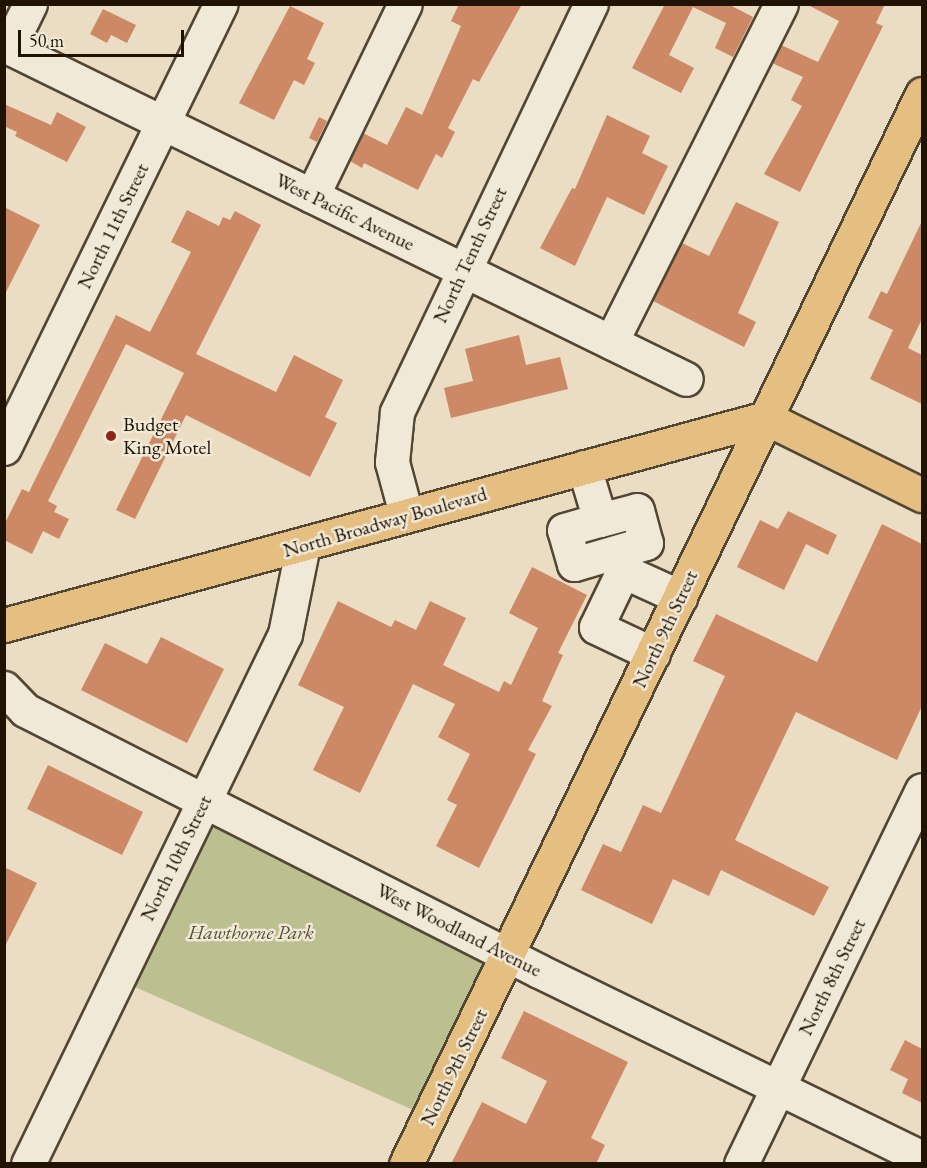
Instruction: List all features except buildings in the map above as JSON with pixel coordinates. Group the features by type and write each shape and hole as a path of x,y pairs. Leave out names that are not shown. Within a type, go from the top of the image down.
{"main road":[{"name":"North 9th Street","path":"406,1164 509,956 922,94"},
{"name":"North Broadway Boulevard","path":"4,625 766,418"},
{"path":"766,418 922,495"}],"street":[{"path":"7,46 30,4"},
{"name":"North 11th Street","path":"4,448 221,4"},
{"path":"312,196 405,4"},
{"name":"North Tenth Street","path":"406,514 392,462 397,412 462,270 591,4"},
{"path":"611,342 781,4"},
{"name":"West Pacific Avenue","path":"7,46 686,379"},
{"path":"584,467 606,540 596,627 653,654"},
{"path":"606,540 680,597"},
{"name":"North 10th Street","path":"28,1164 285,634 303,545"},
{"name":"West Woodland Avenue","path":"4,688 25,710 509,956 922,1158"},
{"name":"North 8th Street","path":"741,1164 922,790"}],"green space":[{"name":"Hawthorne Park","path":"204,800 509,956 429,1117 117,979"}],"place":[{"name":"Budget King Motel","path":"111,436"}]}
